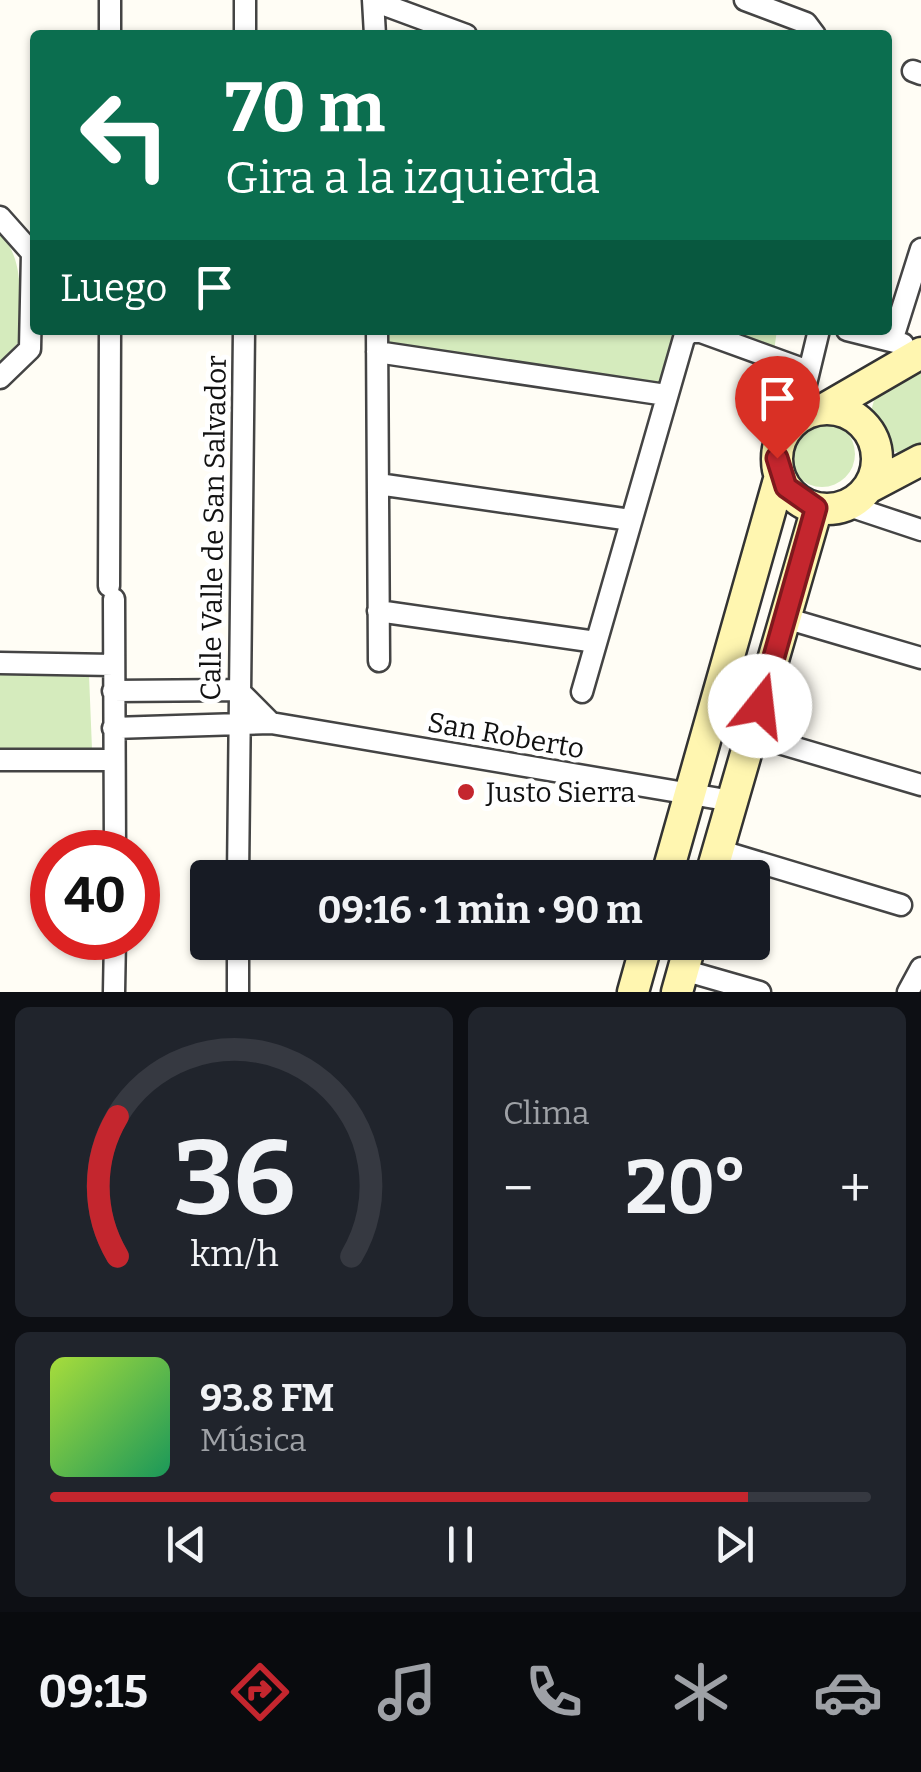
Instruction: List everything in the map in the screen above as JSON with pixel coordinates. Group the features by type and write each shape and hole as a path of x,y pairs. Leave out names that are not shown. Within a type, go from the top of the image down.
{"street":[{"path":"110,0 110,30"},
{"path":"244,30 245,0"},
{"path":"374,30 374,0 453,30"},
{"path":"745,0 810,29"},
{"path":"0,217 30,250"},
{"path":"892,341 921,249"},
{"path":"0,378 30,350 31,335"},
{"path":"110,335 114,830"},
{"name":"Calle Valle de San Salvador","path":"238,860 244,335"},
{"path":"377,335 379,661"},
{"path":"582,692 666,394 687,335"},
{"path":"699,335 808,371"},
{"path":"812,412 808,371 818,335"},
{"path":"867,335 921,351"},
{"path":"671,860 780,476 780,441 812,412 921,351"},
{"path":"378,352 666,394"},
{"path":"715,860 786,618 843,501 877,453 872,435 860,420 812,412"},
{"path":"843,501 921,460"},
{"path":"780,476 794,496 843,501 921,530"},
{"path":"378,484 631,520"},
{"path":"378,611 596,642"},
{"path":"786,618 921,658"},
{"path":"0,663 113,665"},
{"path":"206,690 206,728"},
{"path":"113,691 238,690 271,724"},
{"name":"San Roberto","path":"113,728 271,724 732,801"},
{"path":"752,734 921,785"},
{"path":"0,760 114,760"},
{"path":"770,876 901,905"},
{"path":"114,960 114,992"},
{"path":"238,960 238,992"},
{"path":"633,992 643,960"},
{"path":"684,968 760,992"},
{"path":"908,992 921,968"}],"green space":[{"path":"0,233 14,257 20,299 18,343 0,361"},
{"path":"388,335 673,335 658,386 388,343"},
{"path":"723,335 776,335 774,351"},
{"path":"921,371 921,449 905,457 892,450 871,411 875,397"},
{"path":"822,421 846,430 855,454 846,478 822,487 798,478 789,454 798,430"},
{"path":"0,675 89,675 92,749 0,749"}],"place":[{"name":"Justo Sierra","path":"466,792"}],"route":[{"path":"760,706 816,508 805,504 786,487 777,458"}]}
